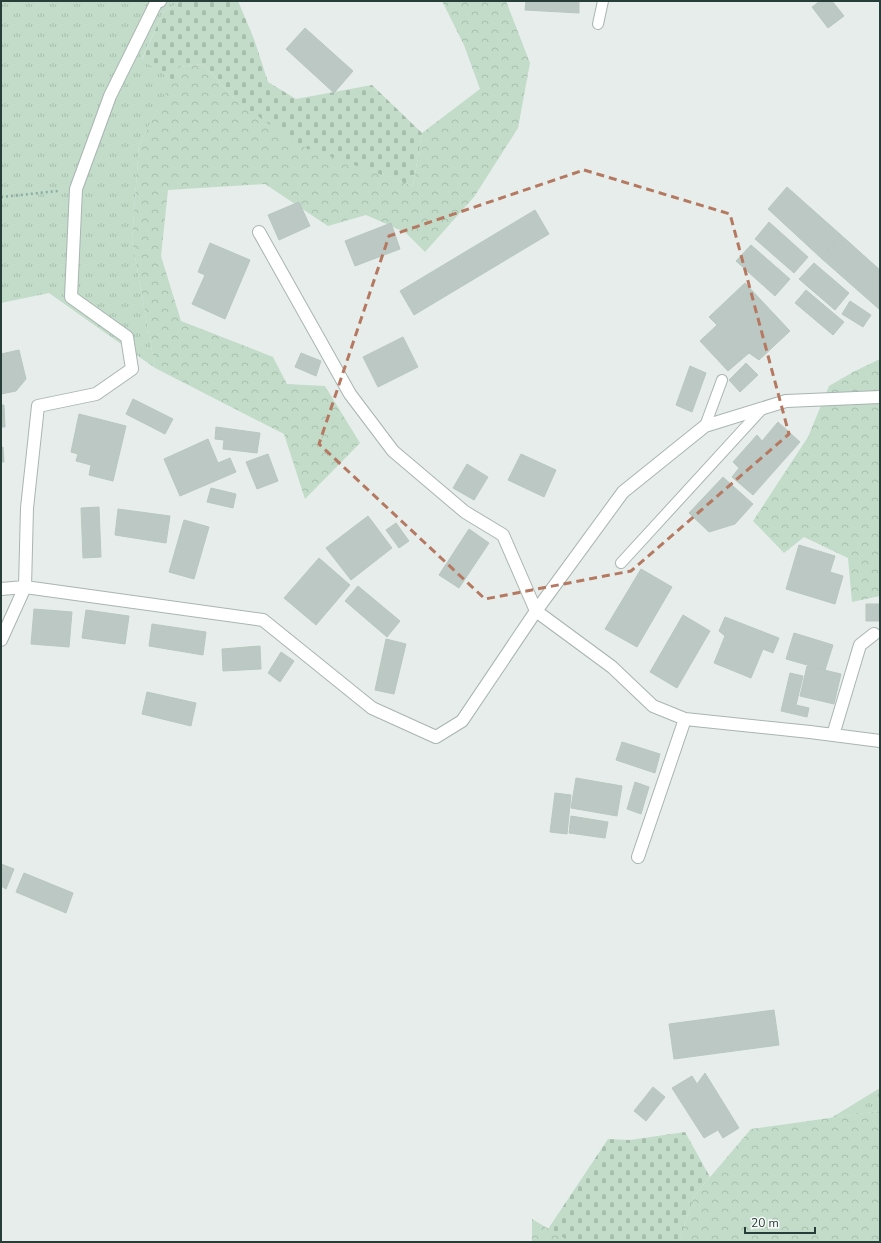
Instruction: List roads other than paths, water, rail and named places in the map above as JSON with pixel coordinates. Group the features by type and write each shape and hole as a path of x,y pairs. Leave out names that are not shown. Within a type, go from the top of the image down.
{"street":[{"path":"1,640 25,587 27,508 38,406 96,394 132,369 126,337 71,297 76,189 110,96 156,3 160,1"},
{"path":"259,232 350,394 393,451 465,512 503,535 536,611 612,666 653,706 685,719 833,735 880,742"},
{"path":"1,589 25,587 263,620 372,708 436,737 462,721 536,611 623,492 705,426 786,401 880,397"},
{"path":"833,735 860,645 874,634"},
{"path":"638,857 685,719"}],"lane":[{"path":"598,24 602,1"},
{"path":"705,426 722,380"},
{"path":"621,563 763,408"}]}
